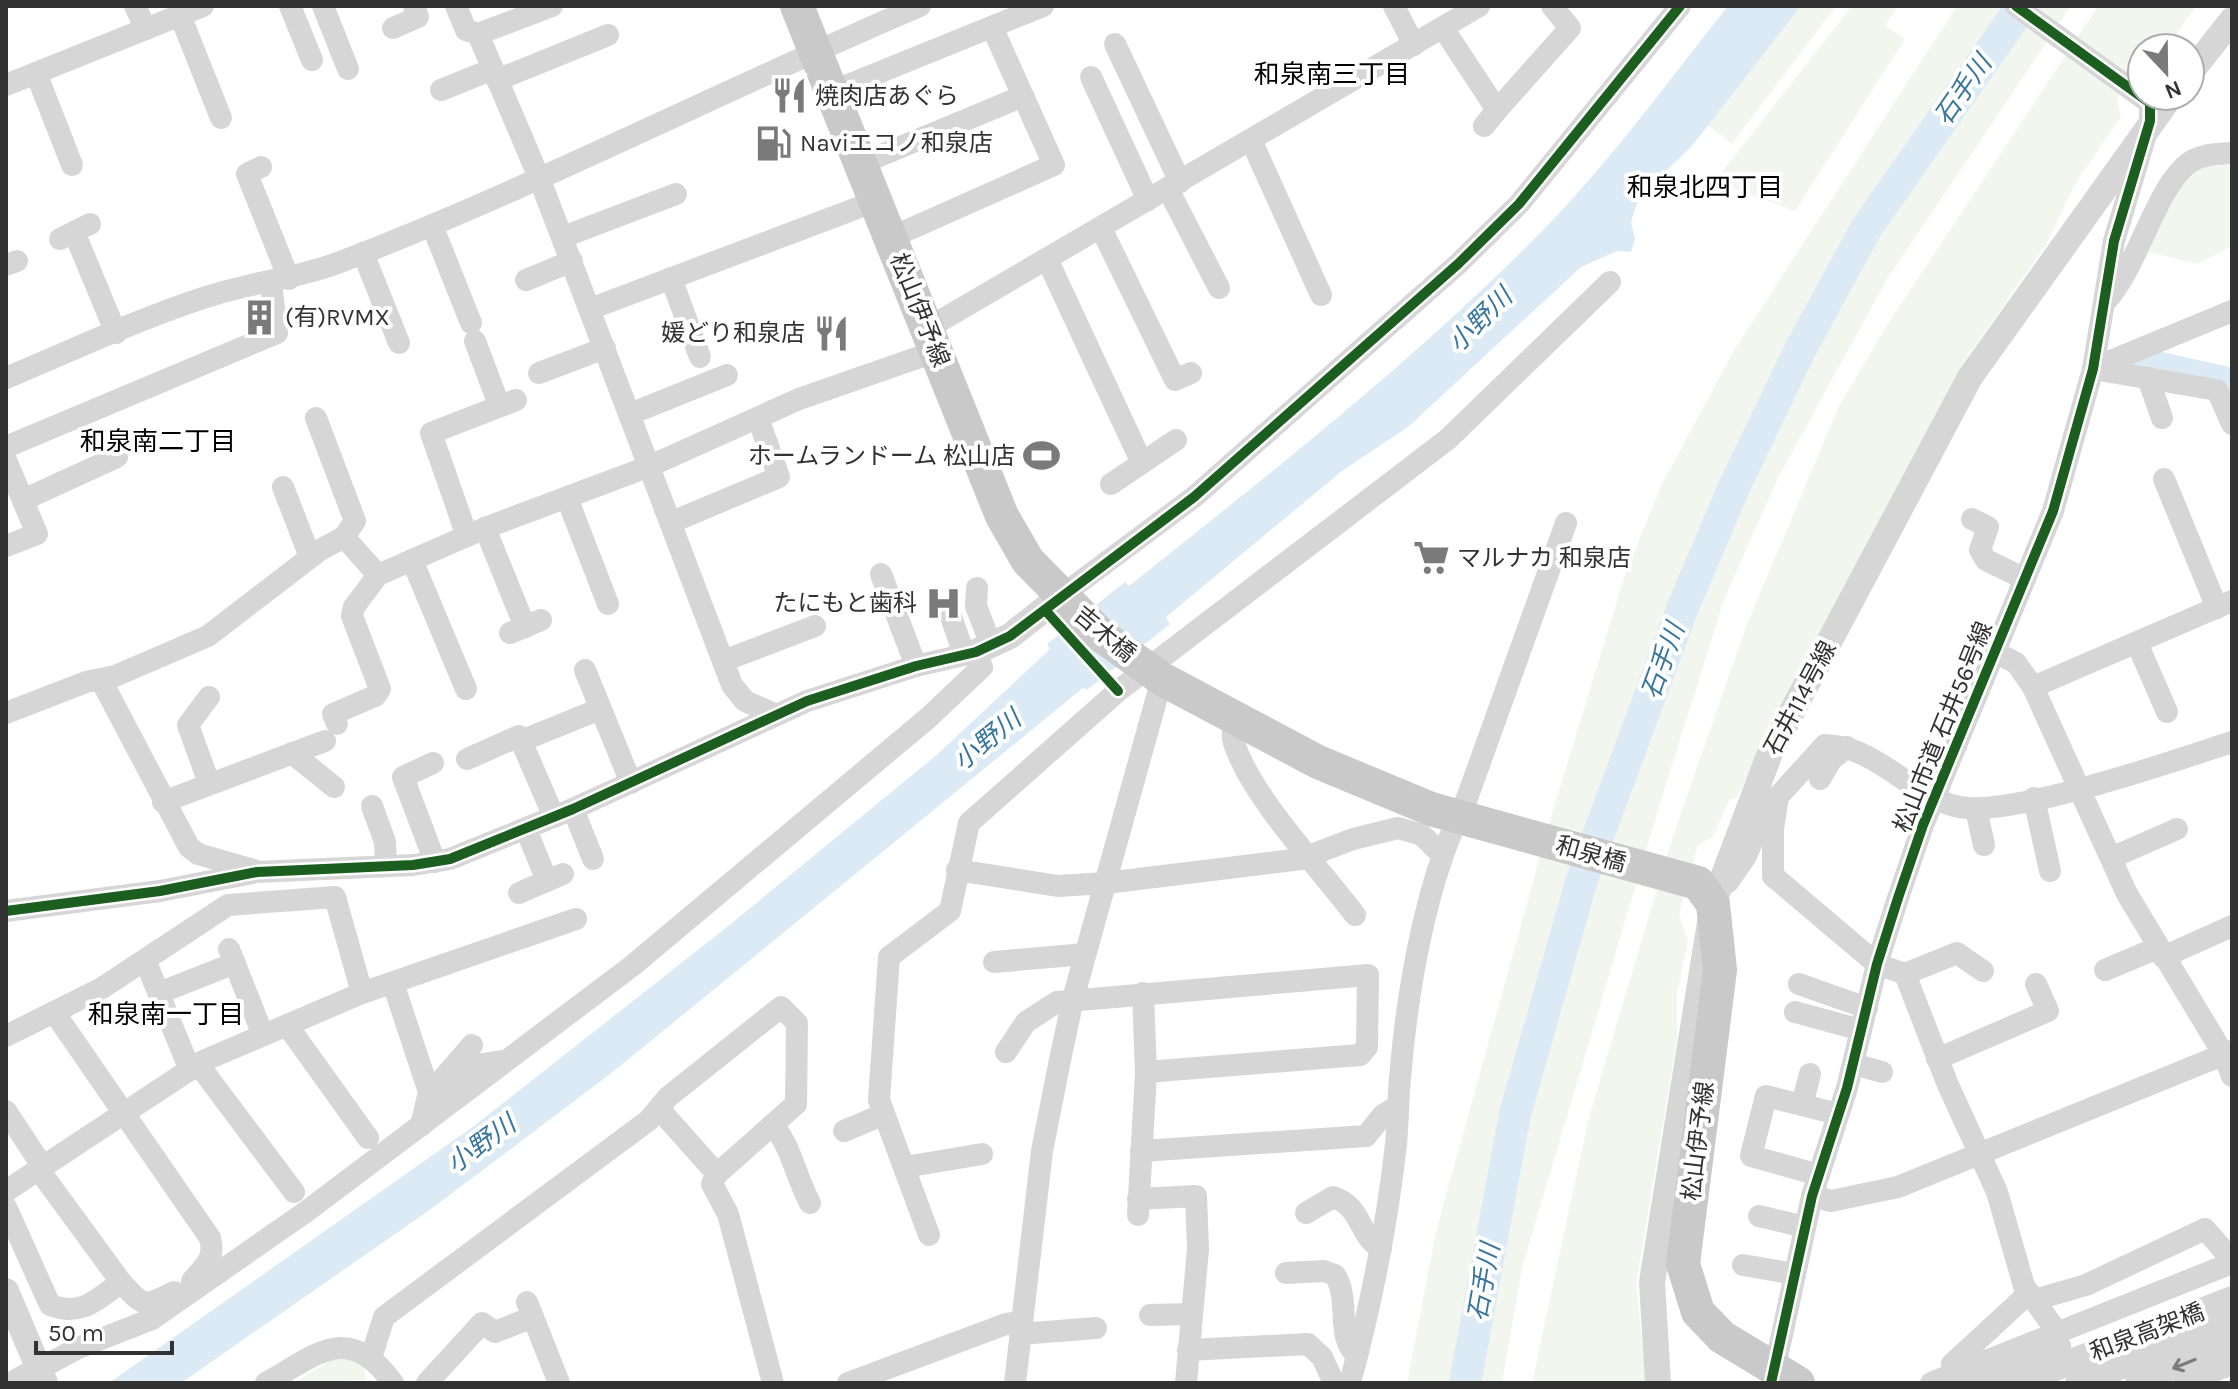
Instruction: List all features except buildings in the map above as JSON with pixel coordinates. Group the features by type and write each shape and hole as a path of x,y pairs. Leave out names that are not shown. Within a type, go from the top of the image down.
{"main road":[{"name":"松山伊予線","path":"797,6 1002,516 1028,561 1063,598"},
{"name":"吉木橋","path":"1063,598 1102,636 1151,671"},
{"path":"1151,671 1318,762 1431,809 1458,816"},
{"name":"和泉橋","path":"1458,816 1698,883 1713,904"},
{"name":"松山伊予線","path":"1713,904 1720,970 1683,1264 1698,1312 1722,1337 1781,1378"}],"street":[{"path":"135,6 146,29"},
{"path":"6,85 203,6"},
{"path":"290,6 312,60"},
{"path":"323,6 348,69"},
{"path":"393,28 418,17 414,6"},
{"path":"456,6 466,30 478,34 552,6"},
{"path":"6,378 202,298 280,281 363,253 432,225 540,180 815,51 920,6"},
{"path":"831,92 1043,6"},
{"path":"1394,6 1414,45"},
{"path":"163,802 292,753 331,732 333,714 375,696 380,689 352,616 354,607 378,575 476,532 650,466 932,340 1047,259 1479,6"},
{"path":"1443,28 1491,118 1570,28 1552,6"},
{"path":"6,911 160,891 267,871 435,862 564,813 774,714 830,692 977,650 1010,636 1194,497 1458,264 1519,204 1680,6"},
{"path":"2016,6 2150,103 2150,121"},
{"path":"180,15 223,105"},
{"path":"2206,53 2232,20"},
{"path":"890,238 1054,165 992,27"},
{"path":"478,34 563,237 737,694 774,714"},
{"path":"450,80 495,74 608,35"},
{"path":"1124,52 1158,115 1165,190"},
{"path":"36,73 72,165"},
{"path":"1091,77 1165,190 1219,288"},
{"path":"860,164 1023,96"},
{"name":"石井114号線","path":"1658,1383 1652,1282 1713,904 1770,753 1970,377 2158,112"},
{"name":"松山市道 石井56号線","path":"1781,1378 1795,1274 1805,1227 1853,1064 1877,964 1934,798 2053,511 2093,369 2114,241 2150,121"},
{"path":"1251,140 1296,218 1314,258 1321,295"},
{"path":"2105,303 2117,289 2159,205 2180,173 2201,157 2232,153"},
{"path":"6,447 277,333 280,281 247,174 261,167"},
{"path":"563,237 676,194"},
{"path":"590,309 876,201"},
{"path":"432,225 473,332 507,402 431,433 476,532 525,627"},
{"path":"1101,228 1127,299 1175,380 1191,373"},
{"path":"75,232 116,333"},
{"path":"363,253 399,343"},
{"path":"1047,259 1142,463"},
{"path":"526,280 572,261"},
{"path":"671,278 700,357"},
{"path":"929,1235 879,1100 889,957 950,911 969,823 1151,671 1448,439 1610,282"},
{"path":"2093,369 2232,311"},
{"path":"539,373 605,348"},
{"path":"2093,369 2217,390 2232,424"},
{"path":"630,414 727,375"},
{"path":"2148,378 2162,418"},
{"path":"6,713 86,682 101,680 208,636 310,557 344,537 355,521 316,418"},
{"path":"672,522 779,477 758,418"},
{"path":"1111,484 1176,440"},
{"path":"18,505 117,457 111,444"},
{"path":"6,460 18,505 37,534 6,546"},
{"path":"2033,687 2225,605 2182,503 2164,479"},
{"path":"283,487 310,557"},
{"path":"567,498 608,604"},
{"path":"1972,519 1988,527 1981,543 1982,555 2025,579"},
{"path":"1350,1383 1381,1249 1413,986 1442,855 1566,523"},
{"path":"344,537 378,575"},
{"path":"412,560 466,689"},
{"path":"881,574 916,666"},
{"path":"15,1383 42,1376 78,1348 152,1319 190,1288 509,1061 731,885 841,788 928,718 982,667 977,650 977,588"},
{"path":"950,614 977,650"},
{"path":"723,661 815,626"},
{"path":"2137,643 2167,712"},
{"path":"1995,652 2016,663 2033,687 2111,858 2160,953 2228,1053 2232,1076"},
{"path":"585,670 631,783"},
{"path":"1015,1383 1042,1151 1073,999 1106,883 1151,671"},
{"path":"101,680 182,838 198,854 267,871"},
{"path":"209,697 188,725 209,783"},
{"path":"521,741 600,709"},
{"path":"1237,719 1233,742 1277,819 1312,857 1355,915"},
{"path":"467,759 519,736 593,859"},
{"path":"1713,904 1746,856 1765,811 1825,745 1847,747 1894,771 1934,798 1985,810 2079,788 2232,742"},
{"path":"1820,779 1831,760 1847,747"},
{"path":"292,753 334,787"},
{"path":"433,763 403,777 435,862"},
{"path":"1778,796 1773,829 1773,876 1877,964 1905,974 1957,953 1983,971"},
{"path":"2034,798 2050,871"},
{"path":"372,806 385,842 386,866"},
{"path":"1976,809 1984,845"},
{"path":"957,870 1058,886 1106,883 1312,857 1353,839 1398,828 1422,835 1442,855"},
{"path":"519,893 555,877 526,829"},
{"path":"2111,858 2177,829"},
{"path":"239,906 267,871"},
{"path":"6,1036 102,988 228,905 335,897 362,993"},
{"path":"6,1191 194,1067 362,993 576,919"},
{"path":"2105,970 2232,926"},
{"path":"994,962 1085,954"},
{"path":"159,993 232,956 263,1035"},
{"path":"145,960 194,1067 294,1192"},
{"path":"1905,974 1937,1059 1982,1154 2001,1205 2017,1267 2059,1339"},
{"path":"1006,1052 1026,1022 1045,1008 1073,999 1368,975 1367,1047 1360,1055 1146,1072"},
{"path":"393,983 429,1092"},
{"path":"1799,984 1867,1008"},
{"path":"1937,1059 2048,1011 2036,984"},
{"path":"1143,993 1146,1072 1138,1207 1196,1196 1198,1249 1186,1383"},
{"path":"380,1374 384,1317 660,1110 668,1097 781,1007 797,1023 796,1104 717,1174 712,1184 728,1214 773,1383"},
{"path":"6,1111 41,1169 121,1282 140,1303 149,1305 190,1288 210,1261 214,1250 210,1238 122,1115 54,1012"},
{"path":"1795,1012 1861,1030"},
{"path":"287,1025 368,1138"},
{"path":"421,1126 429,1092 472,1045"},
{"path":"1838,1114 1766,1096 1751,1156 1816,1185 1831,1201 1898,1187 2228,1053"},
{"path":"429,1092 477,1065 509,1061"},
{"path":"1853,1064 1882,1072"},
{"path":"1802,1105 1810,1074"},
{"path":"1141,1151 1366,1136 1383,1115 1398,1106"},
{"path":"660,1110 717,1174"},
{"path":"844,1131 882,1115"},
{"path":"773,1124 793,1153 799,1183 810,1203"},
{"path":"905,1167 982,1154"},
{"path":"1306,1213 1319,1202 1333,1197 1346,1201 1356,1211 1373,1244 1381,1249"},
{"path":"6,1207 50,1305 74,1311 85,1308 121,1282"},
{"path":"1759,1216 1805,1227"},
{"path":"2205,1229 2232,1262 2129,1304 2059,1339 2033,1341 1962,1378 1952,1364 1962,1351 2032,1297 2110,1275 2205,1229"},
{"path":"1743,1265 1795,1274"},
{"path":"1286,1273 1324,1271 1335,1275 1344,1297 1347,1344 1357,1356"},
{"path":"2110,1275 2129,1304"},
{"path":"1931,1383 1962,1378 2059,1339 2232,1279"},
{"path":"6,1291 42,1376"},
{"name":"和泉高架橋","path":"2017,1383 2232,1299"},
{"path":"427,1383 482,1323 495,1332 530,1310 559,1383"},
{"path":"1150,1315 1191,1314"},
{"name":"和泉高架橋","path":"2078,1383 2232,1323"},
{"path":"848,1383 1006,1324 1021,1328 1096,1328"},
{"path":"2033,1341 2050,1383"},
{"path":"1188,1350 1308,1344 1322,1357 1334,1383"},
{"path":"2136,1383 2232,1345"},
{"path":"266,1383 339,1347 364,1351 380,1374"},
{"path":"2184,1383 2232,1364"}],"shaded area":[{"path":"1801,6 1836,6 1732,144 1708,125"},
{"path":"1852,6 1898,6 1885,25 1905,39 1795,211 1715,181"},
{"path":"1957,6 2071,6 1886,281 1778,478 1725,597 1522,1268 1502,1383 1407,1383 1436,1232 1553,810 1625,575 1661,486 1733,352"},
{"path":"2098,6 2196,6 2178,32 2126,32 2126,87 2117,100 2121,117 2076,182 2046,245 1961,366 1765,737 1737,798 1729,800 1714,836 1698,845 1679,913 1688,941 1677,993 1677,1040 1636,1284 1646,1383 1532,1383 1589,1117 1672,839 1747,624 1839,406 1886,327"},
{"path":"2222,158 2232,171 2232,246 2198,264 2140,250 2190,168"},
{"path":"340,1355 365,1366 365,1380 294,1383"}],"water":[{"name":"小野川","path":"1728,6 1801,6 1692,146 1639,197 1631,222 1635,239 1631,252 1617,251 1581,267 1408,427 1342,471 1166,617 1170,624 1087,690 1083,688 614,1071 431,1209 181,1383 109,1383 474,1126 727,927 939,753 1050,649 1047,644 1125,582 1129,586 1396,368 1498,275 1571,200 1618,146"}],"waterway":[{"name":"石手川","path":"1465,1383 1515,1114 1582,879 1683,607 1735,485 1800,350 1867,227 2022,6"},
{"path":"2126,360 2232,384"}],"cycle path":[{"path":"6,911 160,891 257,872 413,865 450,859 573,809 807,701 916,666 976,652 1010,636 1194,497 1458,264 1519,204 1680,6"},
{"path":"1771,1383 1812,1196 1847,1088 1877,964 1898,898 1923,825 2053,511 2093,369 2114,241 2150,121 2150,103 2016,6"},
{"path":"1045,610 1118,691"}],"place":[{"name":"焼肉店あぐら","path":"789,96"},
{"name":"Naviエコノ和泉店","path":"774,143"},
{"name":"(有)RVMX","path":"259,317"},
{"name":"媛どり和泉店","path":"831,333"},
{"name":"ホームランドーム 松山店","path":"1041,456"},
{"name":"マルナカ 和泉店","path":"1431,558"},
{"name":"たにもと歯科","path":"943,603"}],"district":[{"name":"和泉南三丁目","path":"1332,74"},
{"name":"和泉北四丁目","path":"1705,187"},
{"name":"和泉南二丁目","path":"158,441"},
{"name":"和泉南一丁目","path":"166,1014"}]}
